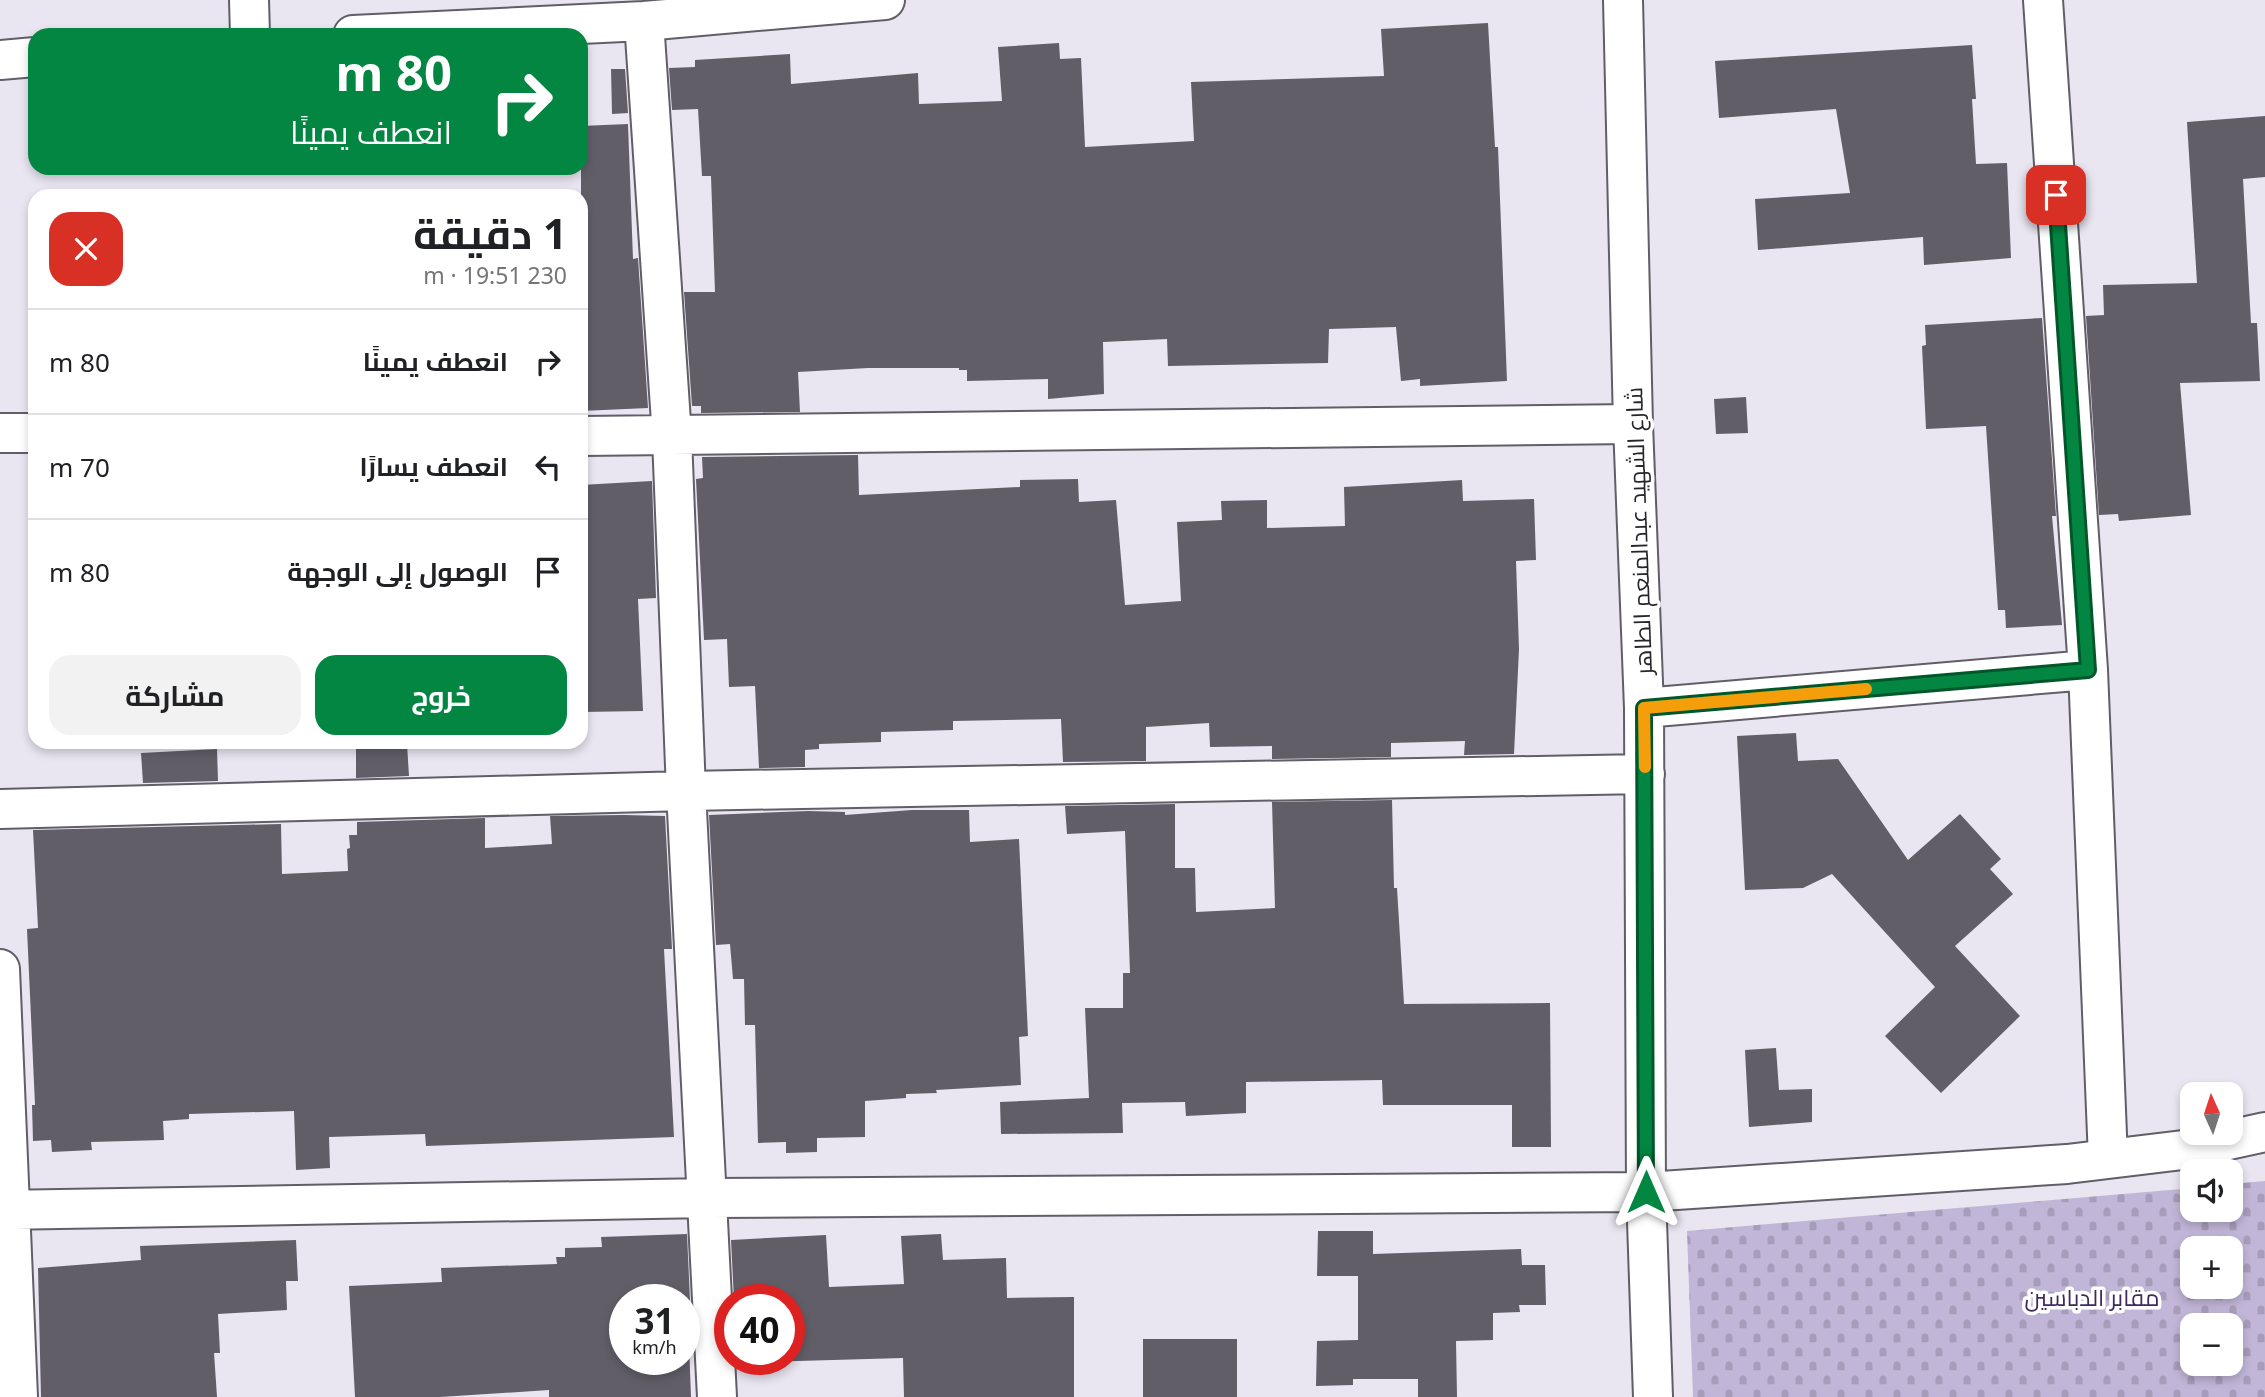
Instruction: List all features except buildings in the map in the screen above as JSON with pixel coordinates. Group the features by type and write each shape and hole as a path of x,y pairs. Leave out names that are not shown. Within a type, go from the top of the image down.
{"street":[{"path":"249,0 250,28"},
{"path":"498,28 644,21 885,0"},
{"name":"شارع الشهيد عبدالمنعم الطاهر","path":"1623,0 1633,424 1644,708 1646,1192 1653,1397"},
{"path":"2043,0 2088,670 2108,1158"},
{"path":"644,21 672,437 686,791 709,1198 717,1397"},
{"path":"0,60 28,58"},
{"path":"588,436 1633,424"},
{"path":"0,433 28,433"},
{"path":"1644,708 2088,670"},
{"path":"0,809 686,791 1645,774"},
{"path":"0,969 5,1210 18,1397"},
{"path":"5,1210 709,1198 1646,1192 2108,1158 2183,1150 2265,1132"}],"green space":[{"name":"مقابر الدباسين","path":"2265,1181 2265,1397 1693,1397 1687,1231 2180,1189 2180,1222 2243,1222 2243,1183"}],"slow traffic":[{"path":"1645,767 1644,708 1866,689"}],"route":[{"path":"1646,1192 1644,708 2088,670 2056,195"}]}
